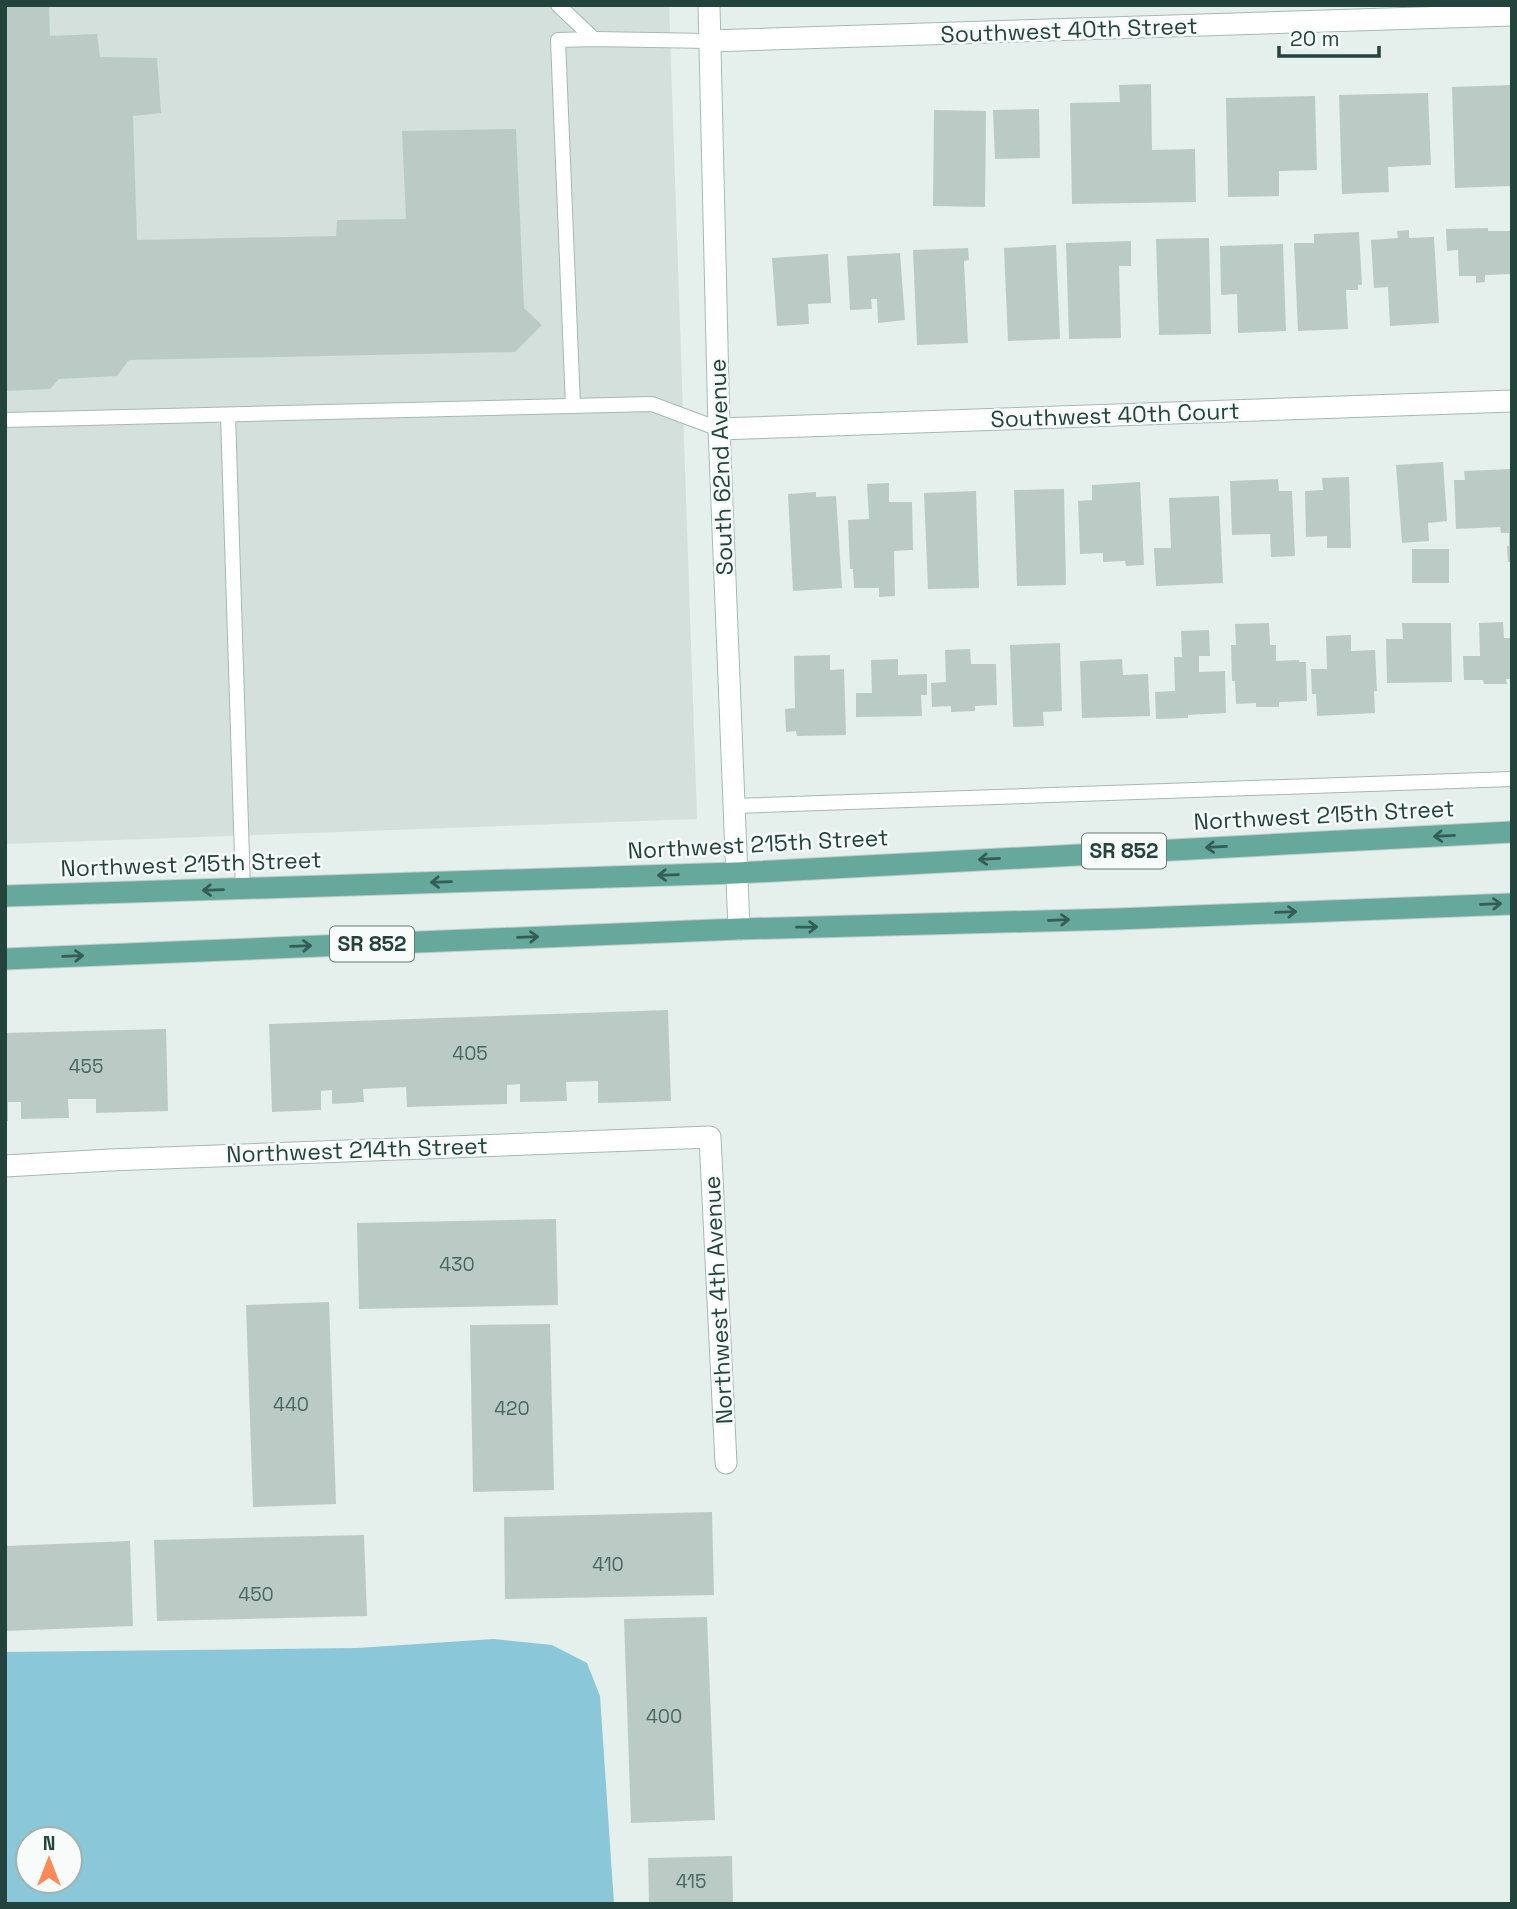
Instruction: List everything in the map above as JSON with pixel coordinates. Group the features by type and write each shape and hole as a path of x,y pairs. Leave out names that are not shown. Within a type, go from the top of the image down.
{"main road":[{"name":"Northwest 215th Street","path":"5,897 736,873 1512,832"},
{"name":"SR 852","path":"5,958 739,929 1117,919 1512,904"}],"street":[{"name":"South 62nd Avenue","path":"709,5 719,429 739,929"},
{"name":"Southwest 40th Street","path":"710,41 1512,15"},
{"name":"Southwest 40th Court","path":"719,429 1512,401"},
{"name":"Northwest 214th Street","path":"5,1166 137,1158 710,1137"},
{"name":"Northwest 4th Avenue","path":"710,1137 726,1463"}],"lane":[{"path":"558,5 594,39"},
{"path":"573,406 558,40 710,41"},
{"path":"5,420 652,404 719,429"},
{"path":"228,415 243,889"},
{"path":"734,806 1512,779"}],"shaded area":[{"path":"5,5 669,5 697,819 5,844"}],"water":[{"path":"494,1639 552,1645 587,1663 600,1696 614,1904 5,1904 5,1652 357,1648"}],"building":[{"path":"5,7 49,7 50,36 97,34 100,57 157,58 161,113 133,116 137,240 336,236 337,220 406,219 402,131 516,129 524,308 542,325 515,352 129,360 117,376 59,379 50,389 5,391"},
{"path":"1151,84 1152,150 1195,149 1196,202 1072,204 1070,103 1120,102 1119,85"},
{"path":"1512,85 1512,186 1455,188 1452,87"},
{"path":"1428,93 1431,165 1388,167 1389,192 1342,194 1339,95"},
{"path":"1315,96 1317,170 1279,171 1279,196 1228,197 1226,98"},
{"path":"1039,109 1040,158 995,159 993,110"},
{"path":"934,110 986,111 985,207 933,206"},
{"path":"1488,228 1488,231 1511,231 1512,274 1485,275 1485,282 1476,283 1476,276 1459,276 1458,250 1447,251 1446,229"},
{"path":"1409,230 1409,238 1434,237 1439,323 1390,326 1388,287 1374,288 1371,240 1398,238 1397,231"},
{"path":"1359,232 1362,285 1358,285 1358,290 1346,290 1348,329 1298,331 1294,243 1314,243 1314,234"},
{"path":"1209,238 1211,334 1159,335 1156,239"},
{"path":"1131,241 1131,266 1119,266 1121,338 1069,339 1066,243"},
{"path":"1283,244 1286,331 1238,333 1237,294 1221,295 1220,246"},
{"path":"1056,245 1060,339 1008,341 1004,248"},
{"path":"968,248 969,260 964,261 968,343 917,345 913,250"},
{"path":"900,253 905,320 878,323 877,299 871,299 872,309 850,310 847,256"},
{"path":"828,254 831,303 808,304 809,324 777,326 772,258"},
{"path":"1443,462 1447,521 1428,523 1429,541 1402,543 1396,465"},
{"path":"1512,469 1512,562 1508,562 1509,533 1501,533 1500,527 1456,529 1454,480 1465,480 1464,471"},
{"path":"1349,477 1351,548 1327,548 1327,536 1306,537 1305,491 1323,490 1322,478"},
{"path":"1278,479 1279,491 1292,491 1295,556 1271,557 1270,534 1232,535 1230,481"},
{"path":"1140,482 1144,565 1126,566 1125,561 1103,562 1103,553 1080,554 1078,501 1092,500 1092,485"},
{"path":"889,483 889,502 912,502 913,550 894,551 895,596 879,597 879,588 854,588 853,569 850,569 848,520 869,519 867,484"},
{"path":"1064,489 1066,585 1017,586 1014,490"},
{"path":"976,491 979,588 928,589 924,493"},
{"path":"816,492 816,497 836,496 842,588 793,591 788,494"},
{"path":"1219,496 1223,583 1156,586 1154,548 1171,548 1169,498"},
{"path":"1412,549 1449,549 1449,583 1412,583"},
{"path":"1503,622 1504,638 1512,638 1512,679 1506,679 1507,684 1484,684 1483,680 1464,680 1463,656 1480,656 1479,623"},
{"path":"1269,623 1270,645 1276,645 1276,661 1306,662 1307,701 1279,702 1279,707 1256,707 1256,703 1236,704 1231,645 1236,645 1235,624"},
{"path":"1402,623 1451,623 1452,682 1387,683 1386,639 1403,639"},
{"path":"1209,630 1210,656 1199,656 1199,672 1225,671 1226,713 1156,719 1155,692 1175,691 1174,657 1182,657 1181,631"},
{"path":"1351,635 1351,651 1375,650 1375,713 1317,716 1316,694 1312,694 1311,669 1327,669 1326,636"},
{"path":"1060,643 1062,711 1043,712 1044,726 1013,727 1010,645"},
{"path":"970,649 971,664 996,664 997,705 975,706 975,711 951,712 951,706 932,707 931,683 946,682 945,650"},
{"path":"830,655 830,670 844,669 846,735 797,736 796,731 786,732 785,709 795,708 794,656"},
{"path":"898,659 898,675 927,674 927,695 921,695 922,716 856,717 856,693 872,693 871,660"},
{"path":"1122,659 1123,675 1148,674 1150,716 1082,718 1080,661"},
{"path":"668,1010 671,1101 598,1103 598,1081 566,1082 567,1101 520,1102 520,1084 507,1085 507,1104 407,1107 406,1087 363,1089 364,1102 332,1104 332,1090 321,1091 321,1110 272,1112 269,1024"},
{"path":"166,1029 168,1111 96,1113 96,1099 68,1099 69,1118 21,1119 21,1102 8,1102 8,1121 5,1121 5,1033"},
{"path":"556,1219 558,1305 359,1309 357,1223"},
{"path":"329,1302 336,1504 253,1507 246,1305"},
{"path":"550,1324 554,1490 473,1492 470,1325"},
{"path":"712,1512 714,1595 505,1599 504,1517"},
{"path":"364,1535 367,1616 157,1621 154,1540"},
{"path":"130,1541 133,1626 5,1631 5,1546"},
{"path":"707,1617 715,1820 631,1823 624,1619"},
{"path":"732,1856 733,1904 649,1904 648,1858"}]}
